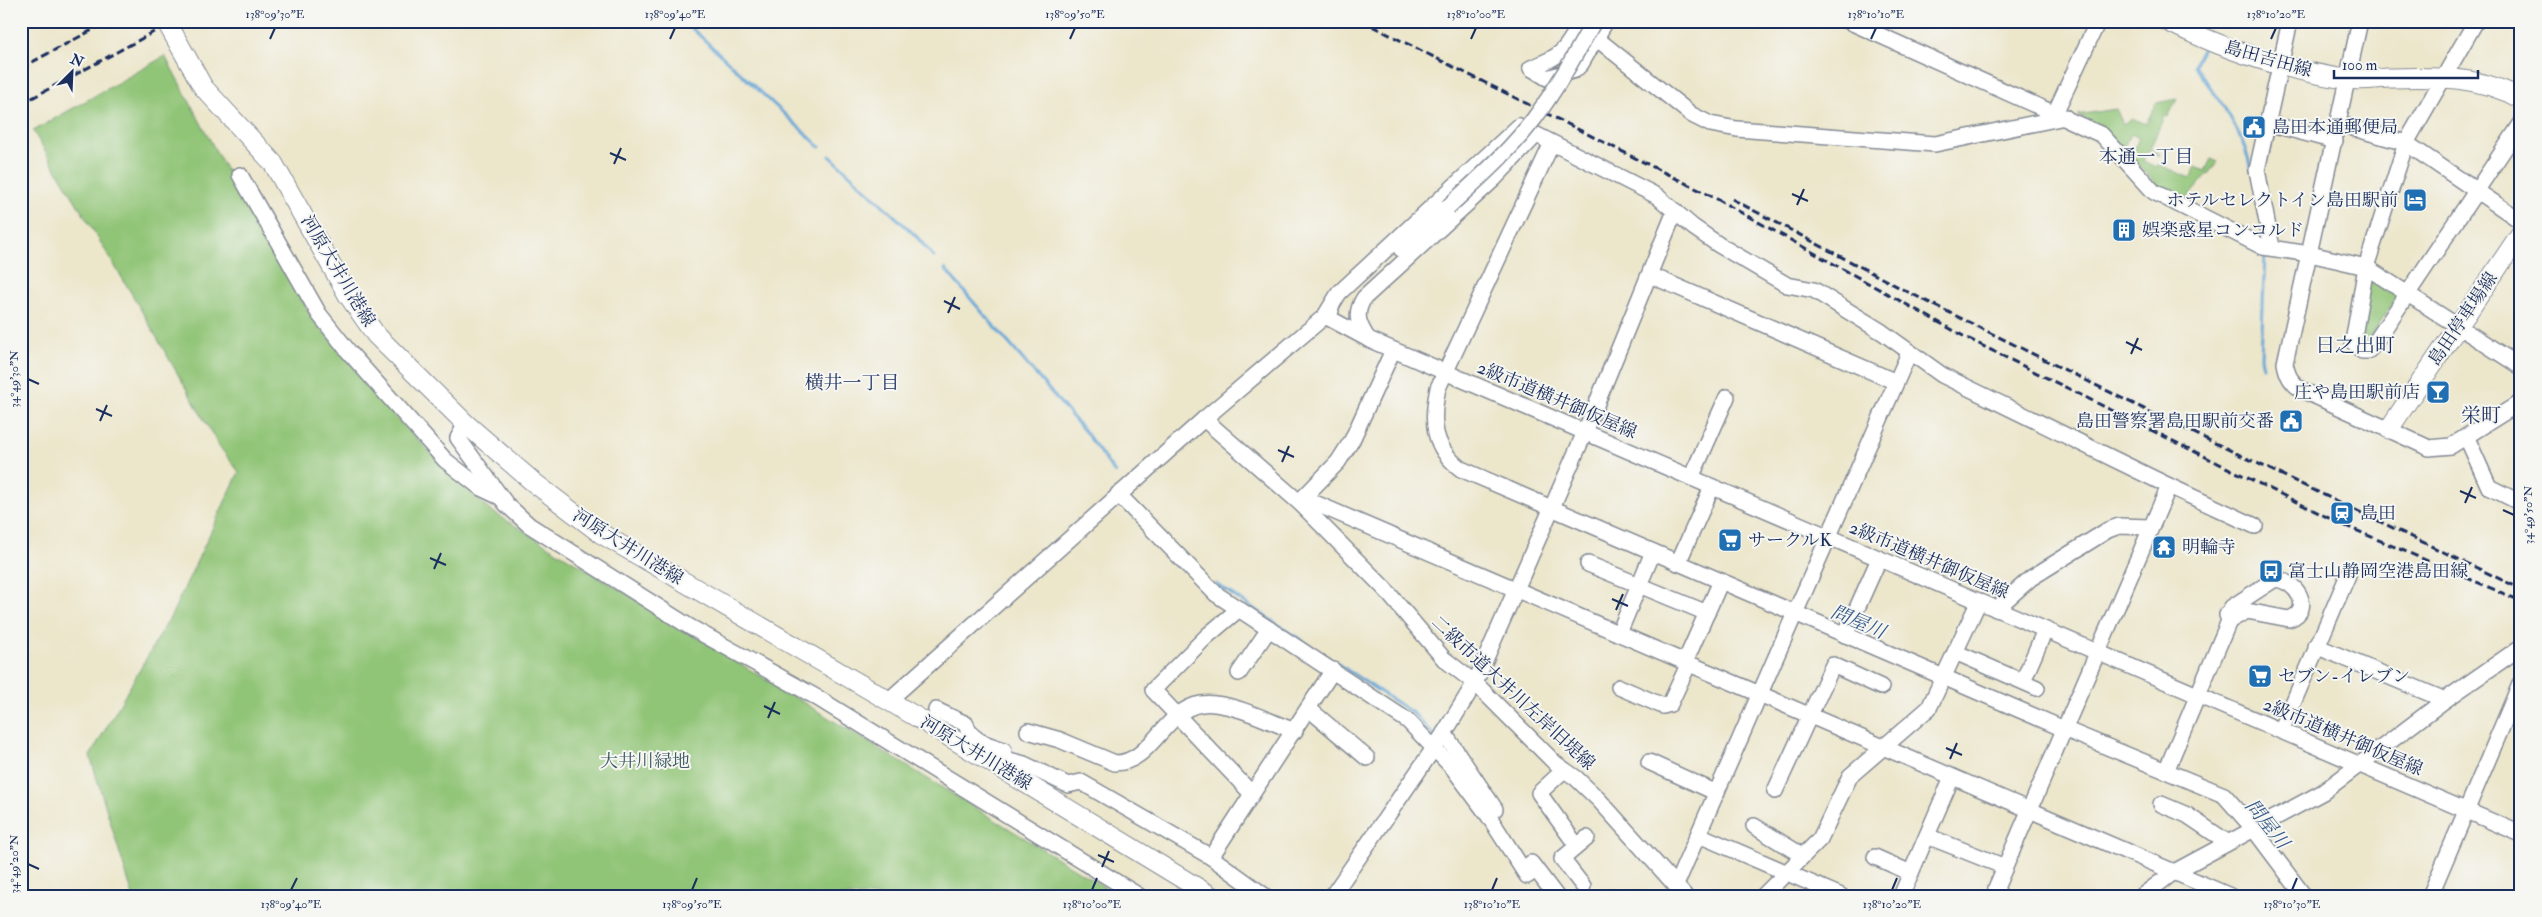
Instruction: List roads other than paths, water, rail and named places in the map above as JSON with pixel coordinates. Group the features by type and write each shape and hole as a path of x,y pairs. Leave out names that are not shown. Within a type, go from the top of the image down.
{"main road":[{"name":"河原大井川港線","path":"166,21 203,87 274,163 348,295 376,335 466,424 532,481 600,533 888,701 1211,896"},
{"name":"島田吉田線","path":"2167,21 2227,49 2348,80 2445,77 2494,87 2521,99"},
{"name":"島田停車場線","path":"2388,429 2521,233"}],"street":[{"path":"888,701 1118,494 1325,316 1448,207 1502,155 1532,121 1560,82 1594,21"},
{"path":"1606,21 1596,38 1581,64 1575,70 1547,78 1531,68 1556,58 1566,49 1578,23 1596,38 1692,115 1710,124 1935,144 2060,115"},
{"path":"1848,21 2102,135 2154,192 2164,199 2263,247 2310,254 2366,267 2408,292 2521,367"},
{"path":"2060,115 2098,21"},
{"path":"2272,248 2257,170 2290,21"},
{"path":"2360,21 2339,124 2285,363 2287,375 2294,385 2429,448 2451,446 2467,438 2521,402"},
{"path":"2476,21 2406,143 2366,267 2353,342 2362,351 2368,351 2372,347 2521,124"},
{"path":"2267,123 2335,141"},
{"path":"2339,124 2406,143 2521,221"},
{"path":"1325,316 1339,293 1519,126 1657,196 1693,228 1719,245 1787,285 1814,290 1882,332 1942,375 2255,526"},
{"path":"1368,339 1357,315 1364,298 1494,179 1536,135"},
{"path":"1552,143 1438,388 1434,423 1442,451 1461,469 1944,678 2224,796 2253,828 2304,896"},
{"path":"240,175 319,314 349,352 445,460 481,488 501,497"},
{"path":"1332,896 1440,739 1475,683 1585,432 1675,212"},
{"path":"1650,275 1896,382"},
{"name":"2級市道横井御仮屋線","path":"1325,316 1393,350 2521,834"},
{"path":"1393,350 1352,440 1338,462 1302,501 1619,633 2230,896"},
{"path":"1681,891 1699,835 1909,353"},
{"path":"1691,478 1727,397"},
{"name":"二級市道大井川左岸旧堤線","path":"1204,419 1302,501 1384,588 1444,659 1475,683 1564,770 1600,800 1681,891"},
{"path":"466,424 458,438 501,497 529,525 690,627 816,697 1139,896"},
{"path":"2467,438 2489,487 2521,503"},
{"path":"2000,896 1996,888 2169,486"},
{"path":"1678,563 1712,487"},
{"path":"1118,494 1216,594 1408,721 1440,739 1532,873 1556,896"},
{"path":"1996,609 2031,578 2108,530 2120,526 2150,528"},
{"path":"1619,633 1653,552"},
{"path":"1845,635 1879,559"},
{"path":"1588,564 1707,613"},
{"path":"2281,731 2348,575"},
{"path":"2166,772 2196,695 2229,621 2246,611 2255,611 2289,619 2298,614 2302,602 2301,596 2291,583 2283,579 2275,579 2232,607 2227,615 2229,621"},
{"path":"1619,687 1663,706 1670,704 1721,581"},
{"path":"1763,896 1820,839 1850,776 1929,708 1979,601"},
{"path":"1239,609 1207,636 1152,690 1252,794"},
{"path":"1239,673 1269,629"},
{"path":"2023,681 2045,630"},
{"path":"2316,646 2445,700"},
{"path":"2142,896 2174,872 2323,792 2445,700 2521,647"},
{"path":"1955,652 2037,688"},
{"path":"1775,791 1833,666 1881,687"},
{"path":"1211,856 1295,731 1333,670"},
{"path":"2430,896 2521,682"},
{"path":"1028,731 1060,740 1114,763 1124,763 1141,752 1176,715 1193,706 1215,704 1295,731"},
{"path":"1309,709 1367,758"},
{"path":"936,710 966,724 967,730 977,740 1048,765 1081,782 1211,856 1265,896"},
{"path":"971,751 1024,764 1068,785 1081,782"},
{"path":"1649,762 1717,793"},
{"path":"1564,770 1539,793 1582,842 1562,859 1584,886"},
{"path":"1901,896 1952,777"},
{"path":"2161,804 2187,815 2227,842"},
{"path":"1754,826 1803,856"},
{"path":"1699,835 1841,896"},
{"path":"1927,836 2005,867"},
{"path":"1875,857 1911,873"}],"waterway":[{"path":"684,21 820,147"},
{"path":"2203,48 2194,65 2236,128 2251,170"},
{"path":"830,156 916,236 934,257"},
{"path":"2263,367 2261,358 2265,252"},
{"path":"945,269 1087,434 1115,473"},
{"path":"1216,584 1414,714 1435,737"},
{"path":"2130,896 2138,891"},
{"path":"2438,891 2448,896"}],"railway":[{"path":"21,68 109,21"},
{"path":"21,104 174,21"},
{"path":"1362,21 1715,198 1967,338 2339,523 2521,601"},
{"path":"1732,199 1908,292 2152,413 2521,589"}],"place":[{"name":"島田本通郵便局","path":"2254,127"},
{"name":"ホテルセレクトイン島田駅前","path":"2415,200"},
{"name":"娯楽惑星コンコルド","path":"2124,230"},
{"name":"庄や島田駅前店","path":"2438,392"},
{"name":"島田警察署島田駅前交番","path":"2291,421"},
{"name":"島田","path":"2342,513"},
{"name":"サークルK","path":"1730,540"},
{"name":"明輪寺","path":"2164,547"},
{"name":"富士山静岡空港島田線","path":"2271,571"},
{"name":"セブン-イレブン","path":"2260,676"}],"district":[{"name":"本通一丁目","path":"2146,157"},
{"name":"日之出町","path":"2355,345"},
{"name":"横井一丁目","path":"852,383"},
{"name":"栄町","path":"2481,415"}],"water label":[{"name":"問屋川","path":"1858,622"},
{"name":"問屋川","path":"2267,824"}],"park label":[{"name":"大井川緑地","path":"645,761"}]}
